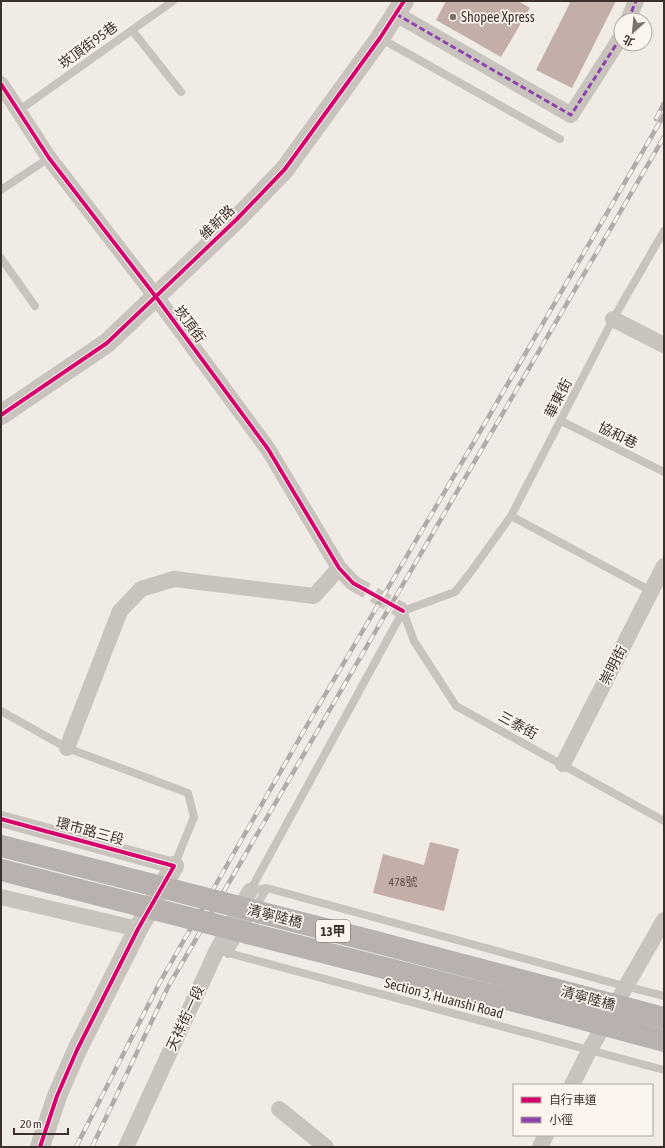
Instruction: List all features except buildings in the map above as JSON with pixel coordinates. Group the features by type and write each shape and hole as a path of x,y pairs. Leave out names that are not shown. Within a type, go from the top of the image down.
{"main road":[{"name":"清寧陸橋","path":"1,846 357,937 664,1018"},
{"name":"清寧陸橋","path":"1,870 553,1011 664,1041"}],"street":[{"path":"631,12 636,1"},
{"path":"400,8 571,115 613,49"},
{"name":"維新路","path":"1,415 107,343 237,219 285,169 400,8"},
{"name":"崁頂街","path":"1,84 49,158 156,297 268,449 340,568 353,583"},
{"path":"613,319 664,345"},
{"name":"崇明街","path":"563,764 664,566"},
{"path":"67,748 120,611 141,589 174,580 314,596 340,568"},
{"name":"環市路三段","path":"1,819 174,866"},
{"path":"40,1147 57,1096 77,1050 138,929 174,866"},
{"name":"天祥街一段","path":"126,1147 222,952 250,891"},
{"path":"1,897 138,929"},
{"path":"572,1084 589,1051 664,920"},
{"path":"279,1109 326,1147"},
{"path":"540,1147 546,1136"}],"lane":[{"name":"崁頂街95巷","path":"18,111 173,1"},
{"path":"132,30 181,92"},
{"path":"380,38 560,139"},
{"path":"1,190 49,158"},
{"name":"華東街","path":"403,611 455,592 511,516 613,319 664,231"},
{"path":"1,258 35,306"},
{"name":"協和巷","path":"561,420 664,472"},
{"path":"511,516 651,591"},
{"path":"250,891 403,611"},
{"name":"三泰街","path":"403,611 414,641 456,706 664,820"},
{"path":"1,711 67,748 188,793 194,817 174,866"},
{"path":"250,891 267,888 664,996"},
{"path":"222,952 267,888"},
{"name":"Section 3, Huanshi Road","path":"222,952 664,1070"}],"tunnel":[{"path":"353,583 403,611"}],"railway":[{"path":"656,119 664,103"},
{"path":"76,1147 160,982 309,722 664,115"},
{"path":"92,1147 168,987 664,137"}],"marked path":[{"path":"631,12 636,1"},
{"path":"396,14 571,115 613,49"}],"cycle path":[{"path":"1,415 107,343 237,219 285,169 380,38 404,1"},
{"path":"1,84 49,158 156,297 268,449 339,568 353,583 403,611"},
{"path":"1,819 174,866 138,929 77,1050 57,1096 40,1147"}],"place":[{"name":"Shopee Xpress","path":"453,17"}]}
